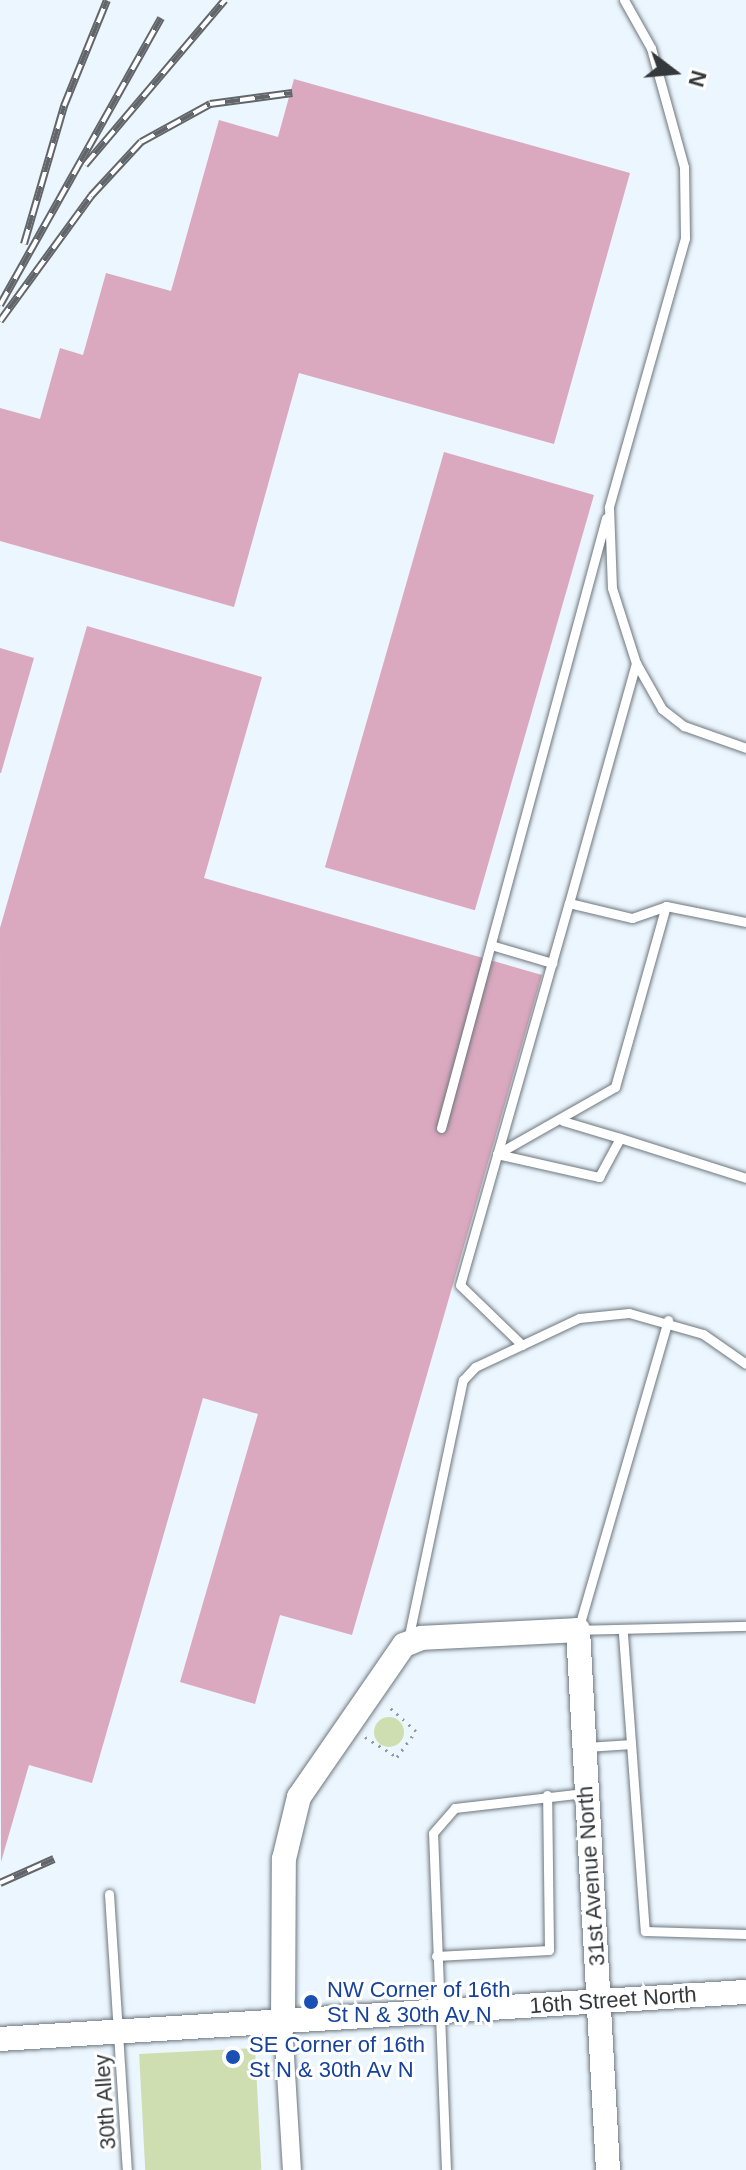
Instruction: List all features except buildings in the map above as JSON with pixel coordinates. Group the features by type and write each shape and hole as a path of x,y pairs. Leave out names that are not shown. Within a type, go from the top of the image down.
{"street":[{"path":"292,2170 283,2024 284,1859 299,1797 408,1640 578,1630"},
{"name":"31st Avenue North","path":"578,1630 581,1747 600,2000 608,2170"},
{"name":"16th Street North","path":"0,2039 283,2024 746,1992"}],"lane":[{"path":"441,1128 685,238 684,167 651,48 624,0"},
{"path":"609,507 612,588 636,663 662,709 684,726 746,748"},
{"path":"522,1345 461,1288 636,663"},
{"path":"569,903 632,918 666,906 746,922"},
{"path":"497,1154 563,1121 615,1087 666,906"},
{"path":"491,945 552,963"},
{"path":"563,1121 741,1176 746,1168"},
{"path":"497,1154 599,1177 620,1138"},
{"path":"408,1640 463,1380 522,1345 579,1318 629,1313 668,1320 744,1363 746,1351"},
{"path":"668,1320 578,1630 623,1634 746,1626"},
{"path":"623,1634 645,1931 746,1934"},
{"path":"581,1747 631,1744"},
{"path":"446,2170 436,1956 438,1820 455,1808 584,1793"},
{"path":"436,1956 549,1950 547,1795"},
{"name":"30th Alley","path":"109,1894 127,2170"}],"path":[{"path":"359,1733 397,1757 416,1731 382,1701"}],"green space":[{"path":"389,1717 395,1718 403,1726 403,1738 395,1746 389,1747 383,1746 375,1738 374,1732 375,1726 383,1718"},
{"path":"255,2048 261,2170 145,2170 139,2054"}],"railway":[{"path":"24,244 64,106 107,0"},
{"path":"85,165 225,0"},
{"path":"0,305 161,18"},
{"path":"0,321 91,196 141,142 210,104 292,93"},
{"path":"0,1883 54,1859"}],"place":[{"name":"NW Corner of 16th St N & 30th Av N","path":"311,2002"},
{"name":"SE Corner of 16th St N & 30th Av N","path":"233,2057"}]}
